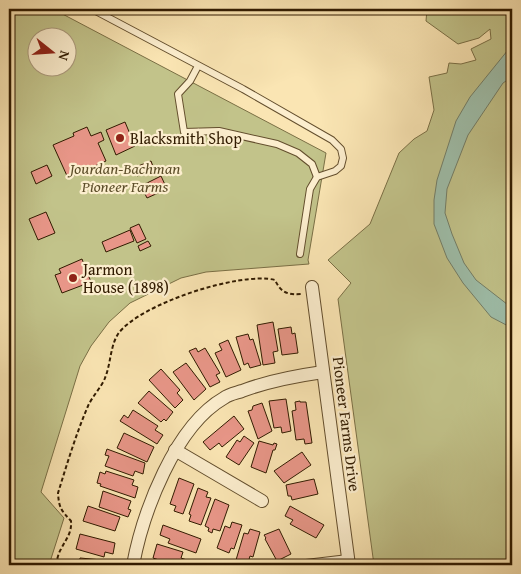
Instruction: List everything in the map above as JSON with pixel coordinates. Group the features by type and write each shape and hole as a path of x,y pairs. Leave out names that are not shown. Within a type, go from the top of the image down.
{"street":[{"name":"Pioneer Farms Drive","path":"308,290 324,372 348,562"},
{"path":"133,565 141,533 160,481 175,450 198,418 224,397 255,386 290,377 324,372"},
{"path":"175,450 262,501"}],"lane":[{"path":"92,9 296,118 332,140 341,149 343,158 341,166 335,171 317,177 310,189 300,254"},
{"path":"198,66 190,81 178,94 184,132 219,131 277,144 298,154 312,164 317,177"},
{"path":"289,565 348,562"}],"path":[{"path":"56,565 60,549 70,535 72,526 71,521 62,512 59,505 58,493 88,406 96,390 105,380 113,346 119,334 131,322 169,301 228,283 266,277 275,280 279,288 286,294 308,290"}],"green space":[{"name":"Jourdan-Bachman Pioneer Farms","path":"9,9 53,9 326,153 308,260 309,264 206,272 181,278 130,303 109,322 91,346 80,366 41,492 64,518 49,565 9,565"},
{"path":"427,9 512,9 512,565 374,565 338,299 351,283 328,260 370,224 399,153 414,139 427,131 434,110 429,77 447,73 449,63 461,64 476,60 471,49 491,39 490,29 479,38 458,44 426,21"}],"shaded area":[{"path":"512,45 512,77 503,83 468,135 447,189 445,213 464,263 476,280 512,308 512,328 491,317 463,283 447,258 434,224 434,200 437,180 456,121 470,97"}],"building":[{"name":"Blacksmith Shop","path":"125,122 135,146 116,155 106,130"},
{"path":"87,127 91,136 101,132 104,140 98,143 106,161 68,178 53,145 74,136 73,133"},
{"path":"151,161 154,169 137,176 133,168"},
{"path":"47,165 52,176 36,184 31,172"},
{"path":"161,176 167,189 147,198 141,186"},
{"path":"46,212 55,233 38,240 29,219"},
{"path":"139,224 146,239 137,243 130,228"},
{"path":"130,230 134,241 106,252 102,242"},
{"path":"148,241 151,246 140,251 138,246"},
{"name":"Jarmon House (1898)","path":"82,259 91,282 62,293 55,275 61,273 59,269"},
{"path":"273,322 278,351 273,352 275,363 263,365 257,325"},
{"path":"291,327 292,334 295,333 298,353 282,355 278,329"},
{"path":"248,334 250,340 253,339 261,365 250,368 248,363 244,365 236,337"},
{"path":"228,340 241,370 226,377 215,353 222,350 219,344"},
{"path":"196,348 198,352 205,348 220,373 216,375 220,382 210,387 189,351"},
{"path":"186,363 206,389 194,400 173,372"},
{"path":"161,369 180,390 177,393 183,400 175,408 149,380"},
{"path":"149,391 173,412 166,421 164,419 161,422 138,403"},
{"path":"286,399 291,431 282,433 281,427 274,428 269,401"},
{"path":"295,402 306,402 312,443 305,444 304,439 296,440 292,411 296,410"},
{"path":"262,403 272,431 258,439 248,411 252,410 253,406"},
{"path":"133,410 158,426 155,430 163,435 157,444 120,421 124,415 128,418"},
{"path":"234,416 244,429 222,447 219,443 210,450 203,442"},
{"path":"124,433 154,447 147,462 117,448"},
{"path":"244,436 254,443 239,465 226,457 237,440 240,442"},
{"path":"259,441 273,445 274,443 277,444 275,450 273,450 266,473 251,467"},
{"path":"107,449 145,463 143,474 135,471 133,476 105,466 109,456 105,455"},
{"path":"302,452 311,465 284,483 274,471"},
{"path":"106,471 134,480 132,485 138,487 135,498 100,486 101,484 97,483 100,472 105,474"},
{"path":"179,478 194,484 183,514 174,511 176,506 170,504"},
{"path":"314,479 318,494 292,500 291,496 288,496 286,485"},
{"path":"198,488 208,492 206,497 211,498 201,525 189,521 191,515 189,514"},
{"path":"103,491 131,501 128,509 131,510 128,517 99,507"},
{"path":"215,499 229,505 220,531 213,529 212,533 205,526"},
{"path":"88,506 120,517 115,531 83,521"},
{"path":"290,506 324,525 316,538 290,524 293,520 285,516"},
{"path":"232,522 242,525 234,549 231,548 229,553 217,548 225,526 230,528"},
{"path":"163,525 201,539 196,553 168,543 170,539 160,535"},
{"path":"250,529 260,532 253,557 250,556 248,563 236,560 244,533 248,534"},
{"path":"279,529 291,554 277,561 264,535"},
{"path":"80,534 115,543 113,554 105,552 104,557 76,549"},
{"path":"157,544 183,552 181,558 187,560 185,565 174,565 153,558"},
{"path":"80,558 113,561 112,565 79,565"}],"place":[{"name":"Blacksmith Shop","path":"120,138"},
{"name":"Jarmon House (1898)","path":"73,278"}]}
